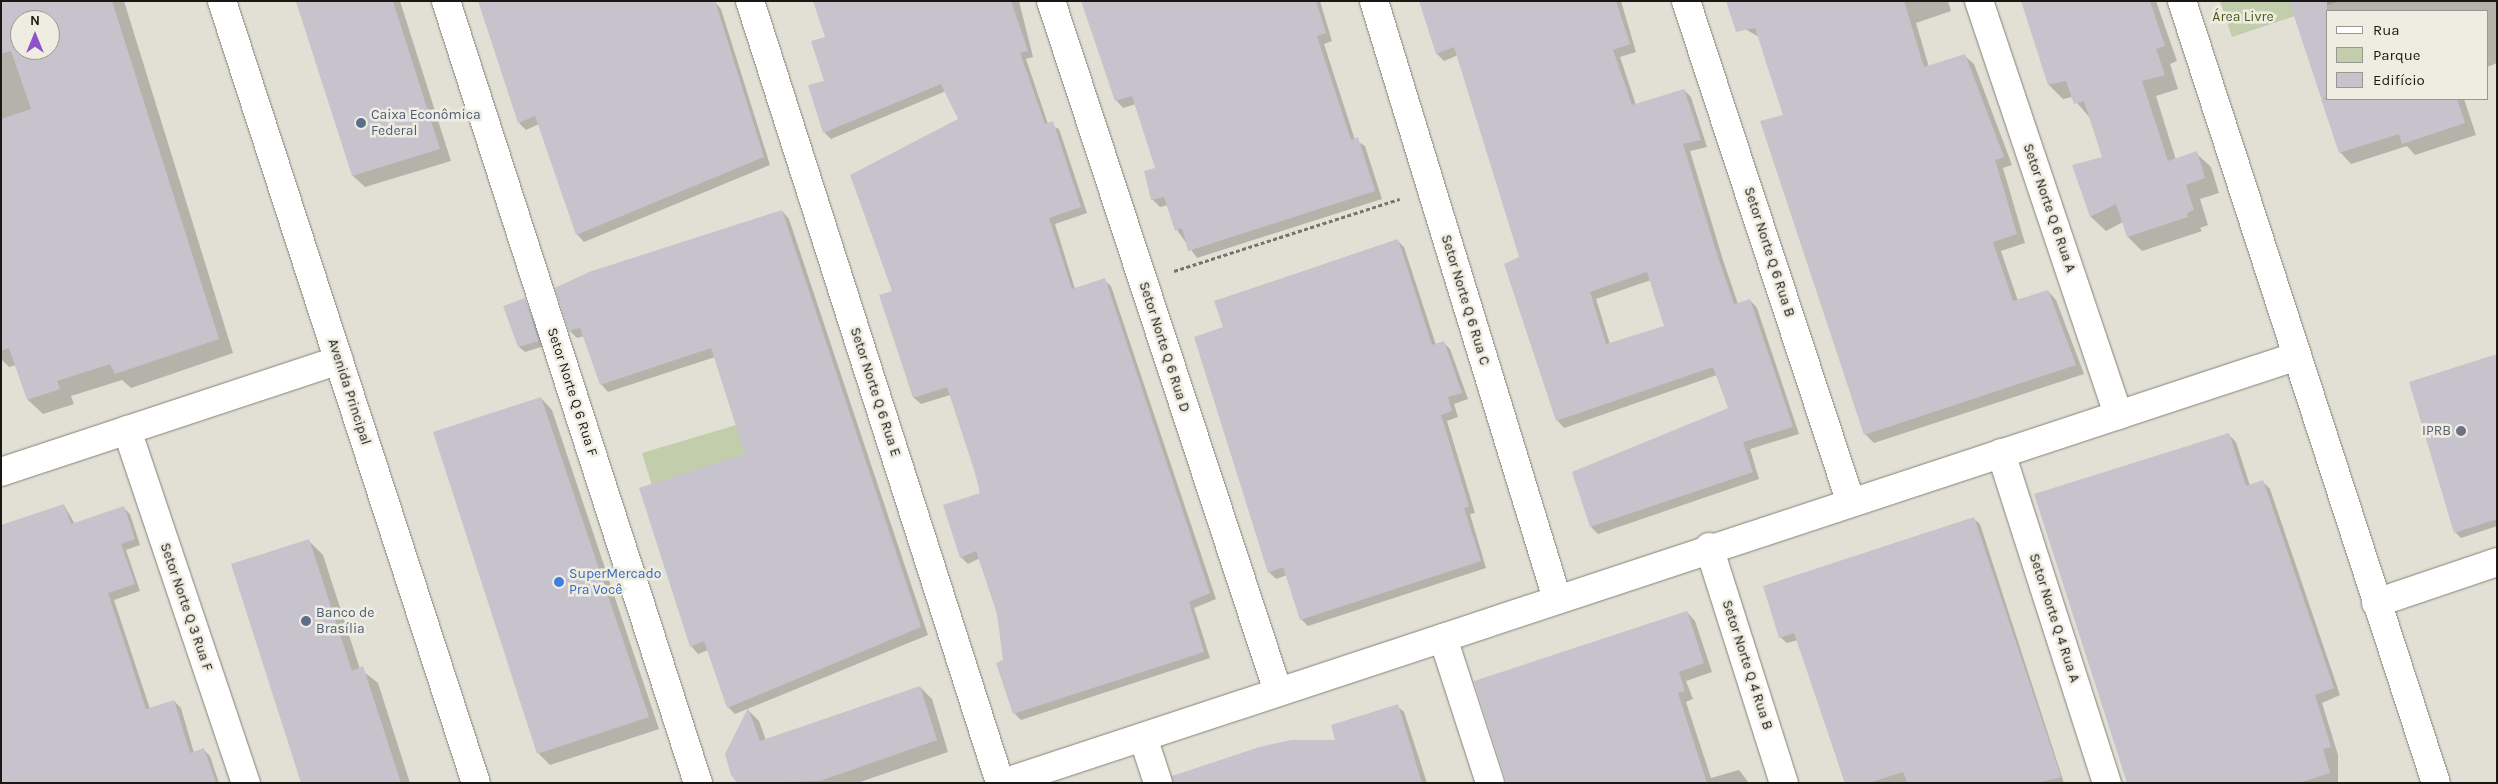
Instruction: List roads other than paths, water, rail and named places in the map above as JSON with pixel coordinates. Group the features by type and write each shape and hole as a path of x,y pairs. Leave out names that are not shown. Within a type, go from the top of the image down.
{"street":[{"name":"Avenida Principal","path":"222,1 476,783"},
{"name":"Setor Norte Q 6 Rua F","path":"446,1 698,783"},
{"name":"Setor Norte Q 6 Rua E","path":"750,1 1002,783"},
{"name":"Setor Norte Q 6 Rua D","path":"1051,1 1278,692"},
{"name":"Setor Norte Q 6 Rua C","path":"1374,1 1557,599"},
{"name":"Setor Norte Q 6 Rua B","path":"1686,1 1851,503"},
{"name":"Setor Norte Q 6 Rua A","path":"1979,1 2118,415"},
{"path":"2182,1 2436,783"},
{"path":"1002,783 1443,638 1709,547 1851,503 2296,356"},
{"path":"2,467 127,430 339,360"},
{"name":"Setor Norte Q 3 Rua F","path":"127,430 246,783"},
{"name":"Setor Norte Q 4 Rua A","path":"2002,453 2107,783"},
{"name":"Setor Norte Q 4 Rua B","path":"1709,547 1784,783"},
{"path":"2376,603 2497,562"},
{"path":"1443,638 1490,783"},
{"path":"1143,737 1158,783"}],"place":[{"name":"Caixa Econômica Federal","path":"361,123"},
{"name":"IPRB","path":"2461,431"},
{"name":"SuperMercado Pra Você","path":"559,582"},
{"name":"Banco de Brasília","path":"306,621"}],"park label":[{"name":"Área Livre","path":"2243,17"}]}
